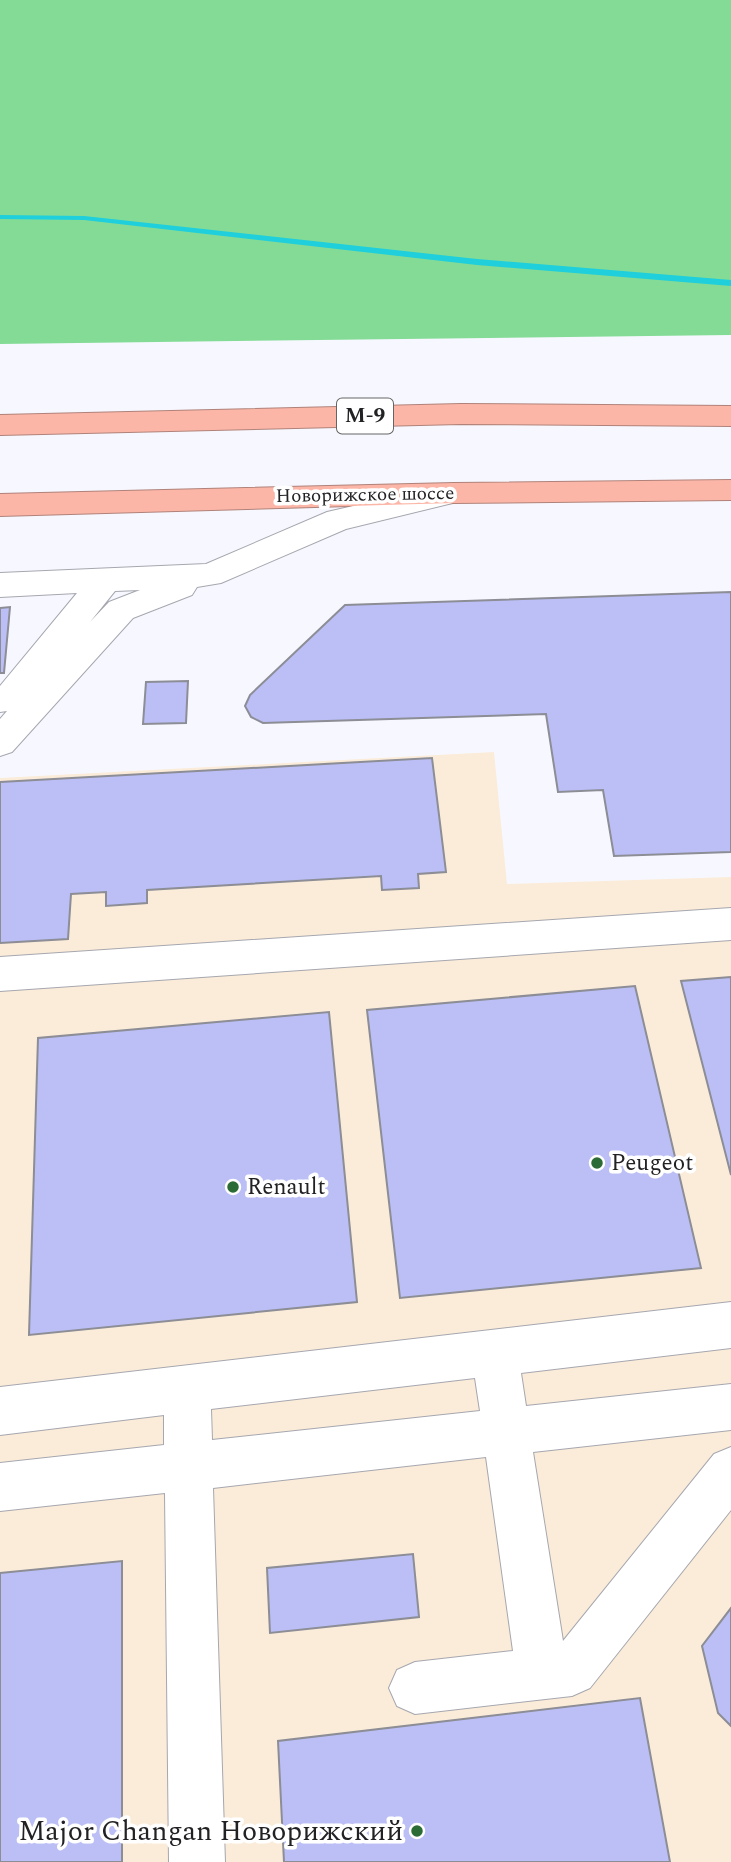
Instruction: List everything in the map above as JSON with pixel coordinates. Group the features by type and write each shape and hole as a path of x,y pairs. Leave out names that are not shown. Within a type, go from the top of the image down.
{"highway":[{"name":"М-9","path":"0,425 461,414 731,416"},
{"name":"Новорижское шоссе","path":"0,505 454,493 731,490"}],"lane":[{"path":"0,742 121,610 338,520 454,493"},
{"path":"0,585 210,575"},
{"path":"0,699 10,698 106,580"},
{"path":"0,974 731,924"},
{"path":"0,1411 731,1325"},
{"path":"495,1353 542,1673"},
{"path":"187,1390 197,1862"},
{"path":"0,1487 731,1407"},
{"path":"415,1688 572,1670 731,1471"}],"shaded area":[{"path":"494,752 507,884 731,877 731,1862 0,1862 0,778"}],"green space":[{"path":"0,0 731,0 731,335 0,344"}],"building":[{"path":"731,592 731,852 614,856 603,790 558,792 546,714 263,723 251,717 245,706 250,695 345,605"},
{"path":"10,607 4,673 0,673 0,608"},
{"path":"188,681 186,723 143,724 146,682"},
{"path":"432,758 446,872 418,874 419,888 382,890 381,876 147,890 147,903 106,906 106,892 71,894 68,939 0,943 0,782"},
{"path":"731,977 731,1175 681,981"},
{"path":"635,986 701,1268 400,1298 367,1010"},
{"path":"329,1012 357,1302 29,1335 38,1038"},
{"path":"413,1554 419,1617 270,1633 267,1568"},
{"path":"122,1561 122,1862 0,1862 0,1573"},
{"path":"731,1608 731,1726 718,1713 702,1646"},
{"path":"640,1698 670,1862 284,1862 278,1741"}],"waterway":[{"path":"0,217 84,218 477,262 731,283"}],"place":[{"name":"Peugeot","path":"597,1163"},
{"name":"Renault","path":"233,1187"},
{"name":"Major Changan Новорижский","path":"417,1831"}]}
